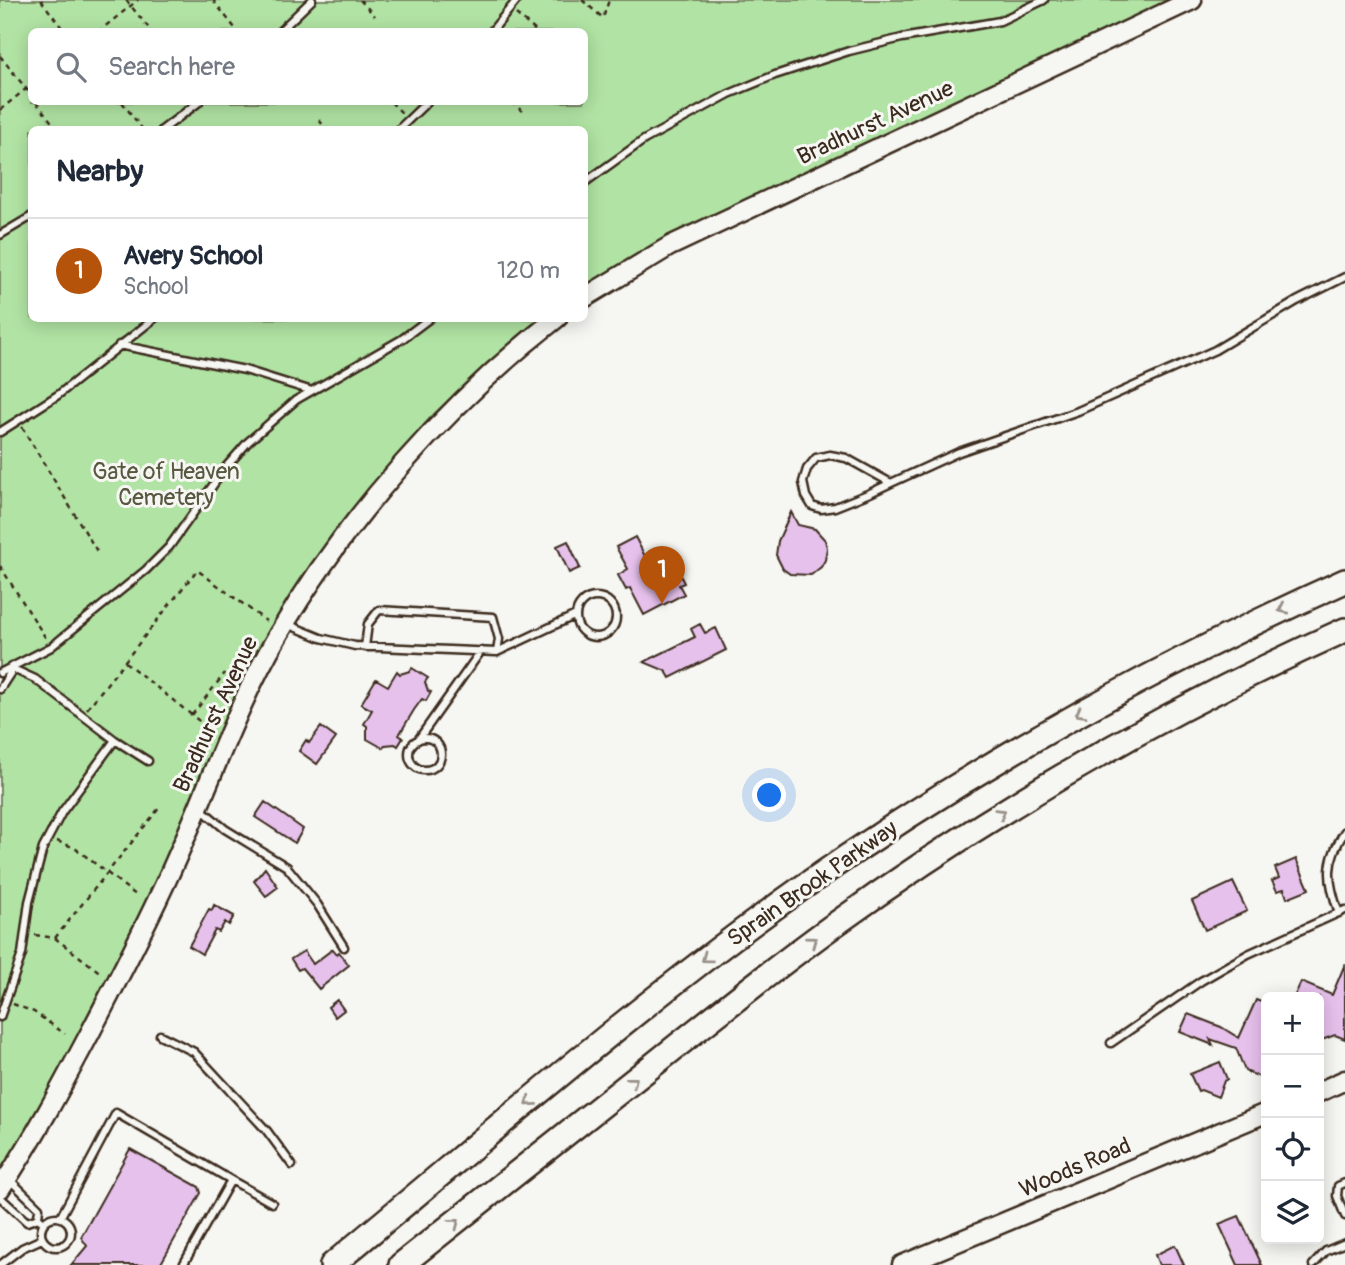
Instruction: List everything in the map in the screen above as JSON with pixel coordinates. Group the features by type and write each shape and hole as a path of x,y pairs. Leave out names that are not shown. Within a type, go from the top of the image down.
{"highway":[{"name":"Sprain Brook Parkway","path":"332,1265 685,974 876,836 980,771 1108,697 1226,636 1345,581"},
{"name":"Sprain Brook Parkway","path":"401,1265 758,982 903,877 1017,803 1102,753 1250,674 1345,629"}],"main road":[{"name":"Bradhurst Avenue","path":"588,296 670,246 1192,0"},
{"name":"Bradhurst Avenue","path":"4,1183 57,1095 132,954 252,686 285,624 330,556 428,435 507,359 551,322"},
{"path":"1324,1089 1345,1080"},
{"name":"Woods Road","path":"902,1265 1261,1116"}],"lane":[{"path":"283,28 312,0"},
{"path":"495,28 517,0"},
{"path":"588,180 644,140 729,94 775,75 849,51 902,38 1000,22 1044,0"},
{"path":"167,126 195,105"},
{"path":"402,126 424,105"},
{"path":"0,235 28,218"},
{"path":"891,483 846,458 830,455 816,458 807,469 803,482 806,496 812,506 821,509 835,507 891,483 959,452 1078,411 1216,350 1297,301 1345,277"},
{"path":"0,432 58,395 150,322"},
{"path":"0,673 13,669 51,647 146,570 169,547 226,467 248,442 309,390 370,359 424,322"},
{"path":"120,345 245,370 309,390"},
{"path":"285,624 321,638 365,647 496,652 576,615 578,608 587,599 600,597 611,603 617,615 609,634 596,638 589,637 579,628 576,615"},
{"path":"365,647 368,624 379,610 493,617 499,639 496,652"},
{"path":"418,740 428,738 438,744 441,754 435,768 419,770 411,763 409,753 418,740 481,651"},
{"path":"0,689 13,669"},
{"path":"13,669 35,679 115,740 148,761"},
{"path":"0,1017 22,954 33,883 48,837 62,812 115,740"},
{"path":"199,807 225,829 287,867 317,904 344,947"},
{"path":"1111,1043 1236,960 1297,930 1342,912 1329,886 1333,850 1345,831"},
{"path":"160,1035 194,1052 267,1131 292,1165"},
{"path":"60,1218 116,1113 272,1203"},
{"path":"183,1265 231,1180"},
{"path":"0,1197 27,1222 41,1220 50,1218 65,1220 70,1229 70,1239 63,1246 53,1248 44,1243 42,1239 41,1220 39,1208 4,1183"},
{"path":"1345,1183 1338,1186 1337,1196 1345,1216"},
{"path":"0,1265 22,1248 42,1239"},
{"path":"1313,1264 1326,1251 1345,1243"}],"path":[{"path":"41,0 62,28"},
{"path":"126,0 149,28"},
{"path":"103,28 138,0"},
{"path":"213,0 235,28"},
{"path":"360,0 375,16"},
{"path":"582,0 603,18 609,0"},
{"path":"509,8 532,28"},
{"path":"0,56 28,91"},
{"path":"0,110 26,89"},
{"path":"38,105 55,126"},
{"path":"124,105 141,126"},
{"path":"515,105 522,111"},
{"path":"318,120 323,126"},
{"path":"19,421 98,552"},
{"path":"0,566 51,647"},
{"path":"83,715 197,570 266,621"},
{"path":"125,662 214,732"},
{"path":"191,715 225,673"},
{"path":"55,938 160,807"},
{"path":"48,837 75,848 136,896"},
{"path":"24,933 55,938 101,973"},
{"path":"6,1002 34,1012 65,1034"}],"green space":[{"name":"Gate of Heaven Cemetery","path":"0,0 1172,0 662,240 588,284 588,126 28,126 28,322 536,322 483,367 432,416 395,458 354,507 310,567 269,631 149,899 86,1027 0,1175"}],"building":[{"path":"791,512 798,525 815,529 825,540 825,560 811,575 790,574 783,569 776,555 778,541"},
{"path":"635,537 659,583 679,573 684,583 679,585 684,594 644,615 630,588 626,590 618,575 628,569 616,547"},
{"path":"568,541 580,568 569,573 557,546"},
{"path":"700,624 705,633 716,628 726,650 670,678 666,671 644,662 695,637 691,629"},
{"path":"412,668 428,678 425,682 431,692 426,701 422,699 414,710 399,735 403,738 398,746 385,745 383,748 367,739 367,726 364,724 372,710 361,704 376,679 388,686 397,671 400,674"},
{"path":"321,727 336,738 317,764 299,751 306,740 309,743"},
{"path":"265,802 303,829 295,843 255,817"},
{"path":"1296,859 1309,889 1287,898 1284,889 1277,891 1272,881 1279,878 1275,868"},
{"path":"265,868 278,887 266,896 254,881"},
{"path":"1233,882 1247,911 1205,930 1192,901"},
{"path":"214,905 234,916 229,925 225,922 219,932 215,930 202,954 189,946 209,909 212,910"},
{"path":"333,949 337,954 339,952 349,965 319,989 302,968 298,970 291,959 304,951 313,964"},
{"path":"1345,964 1345,1039 1335,1035 1324,1039 1324,992 1296,992 1301,982 1332,995"},
{"path":"337,1000 344,1010 335,1017 328,1007"},
{"path":"1256,1000 1261,1002 1261,1078 1245,1071 1236,1048 1210,1039 1213,1045 1180,1032 1188,1014 1221,1027 1239,1038"},
{"path":"1220,1062 1227,1079 1218,1097 1198,1091 1190,1074"},
{"path":"130,1149 199,1187 201,1193 160,1265 71,1265 87,1246 81,1237"},
{"path":"1239,1216 1262,1265 1238,1265 1219,1224"},
{"path":"1175,1245 1184,1265 1159,1265 1155,1255"}],"place":[{"name":"Avery School","path":"662,604"}]}
